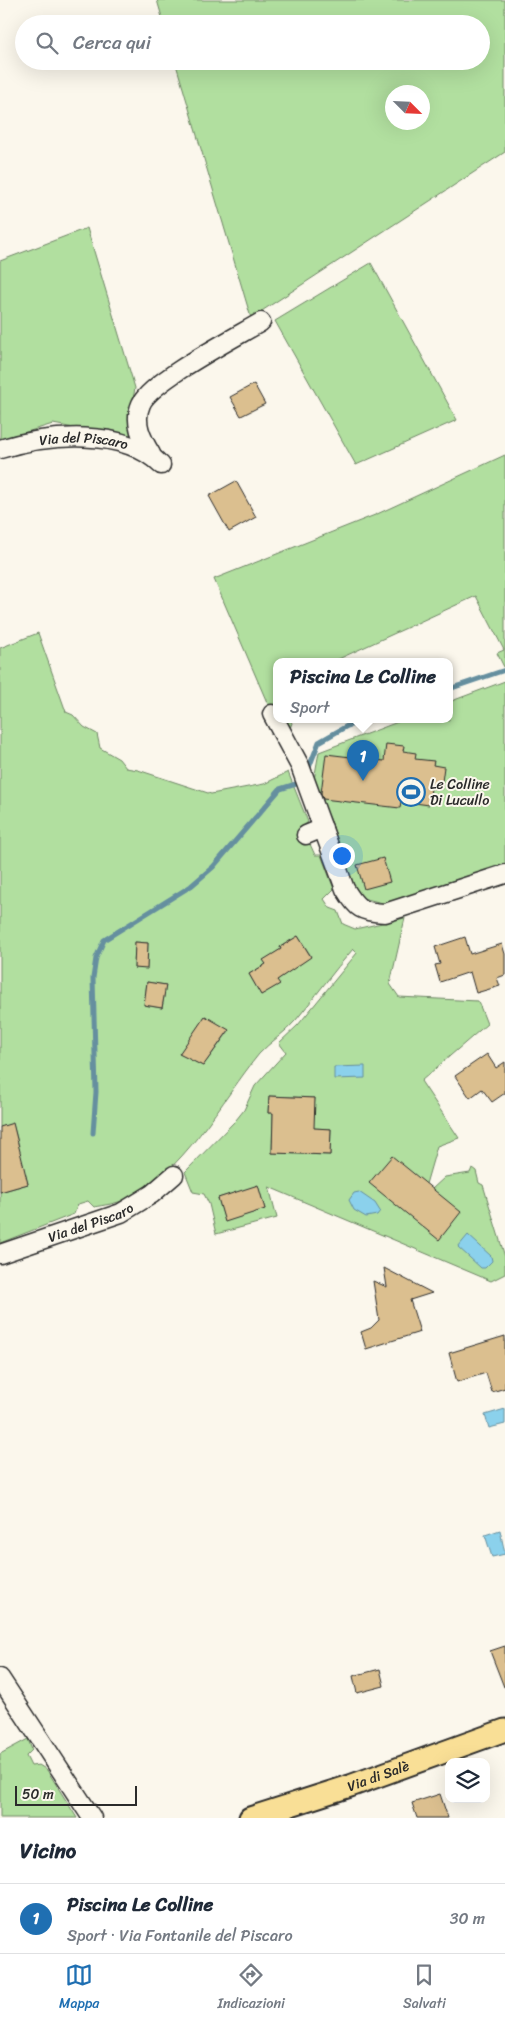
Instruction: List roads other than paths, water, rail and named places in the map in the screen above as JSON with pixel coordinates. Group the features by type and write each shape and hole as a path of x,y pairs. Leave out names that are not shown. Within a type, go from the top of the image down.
{"main road":[{"name":"Via di Salè","path":"250,1818 335,1791 505,1730"}],"street":[{"name":"Via del Piscaro","path":"0,449 48,438 94,438 131,446 156,460 140,437 138,424 141,405 145,397 165,380 261,322"},
{"path":"281,723 289,731 345,889 355,907 369,912 384,913 505,874"},
{"path":"306,835 323,828"},
{"name":"Via del Piscaro","path":"0,1254 121,1212 152,1194 174,1175"},
{"path":"0,1678 92,1818"}],"water":[{"path":"365,1066 365,1078 334,1079 334,1067"},
{"path":"359,1192 375,1203 380,1211 377,1215 366,1217 354,1210 349,1200 354,1193"},
{"path":"468,1235 491,1256 492,1261 485,1268 481,1268 458,1247"},
{"path":"505,1409 505,1424 489,1428 485,1415"},
{"path":"500,1530 505,1554 492,1557 485,1535"}],"waterway":[{"path":"453,688 505,670"},
{"path":"308,770 319,742 347,726 356,723"},
{"path":"93,1133 96,1092 93,978 96,958 104,940 191,886 213,867 280,789 296,784"}],"place":[{"name":"Piscina Le Colline","path":"363,781"},
{"name":"Le Colline Di Lucullo","path":"411,792"}]}
